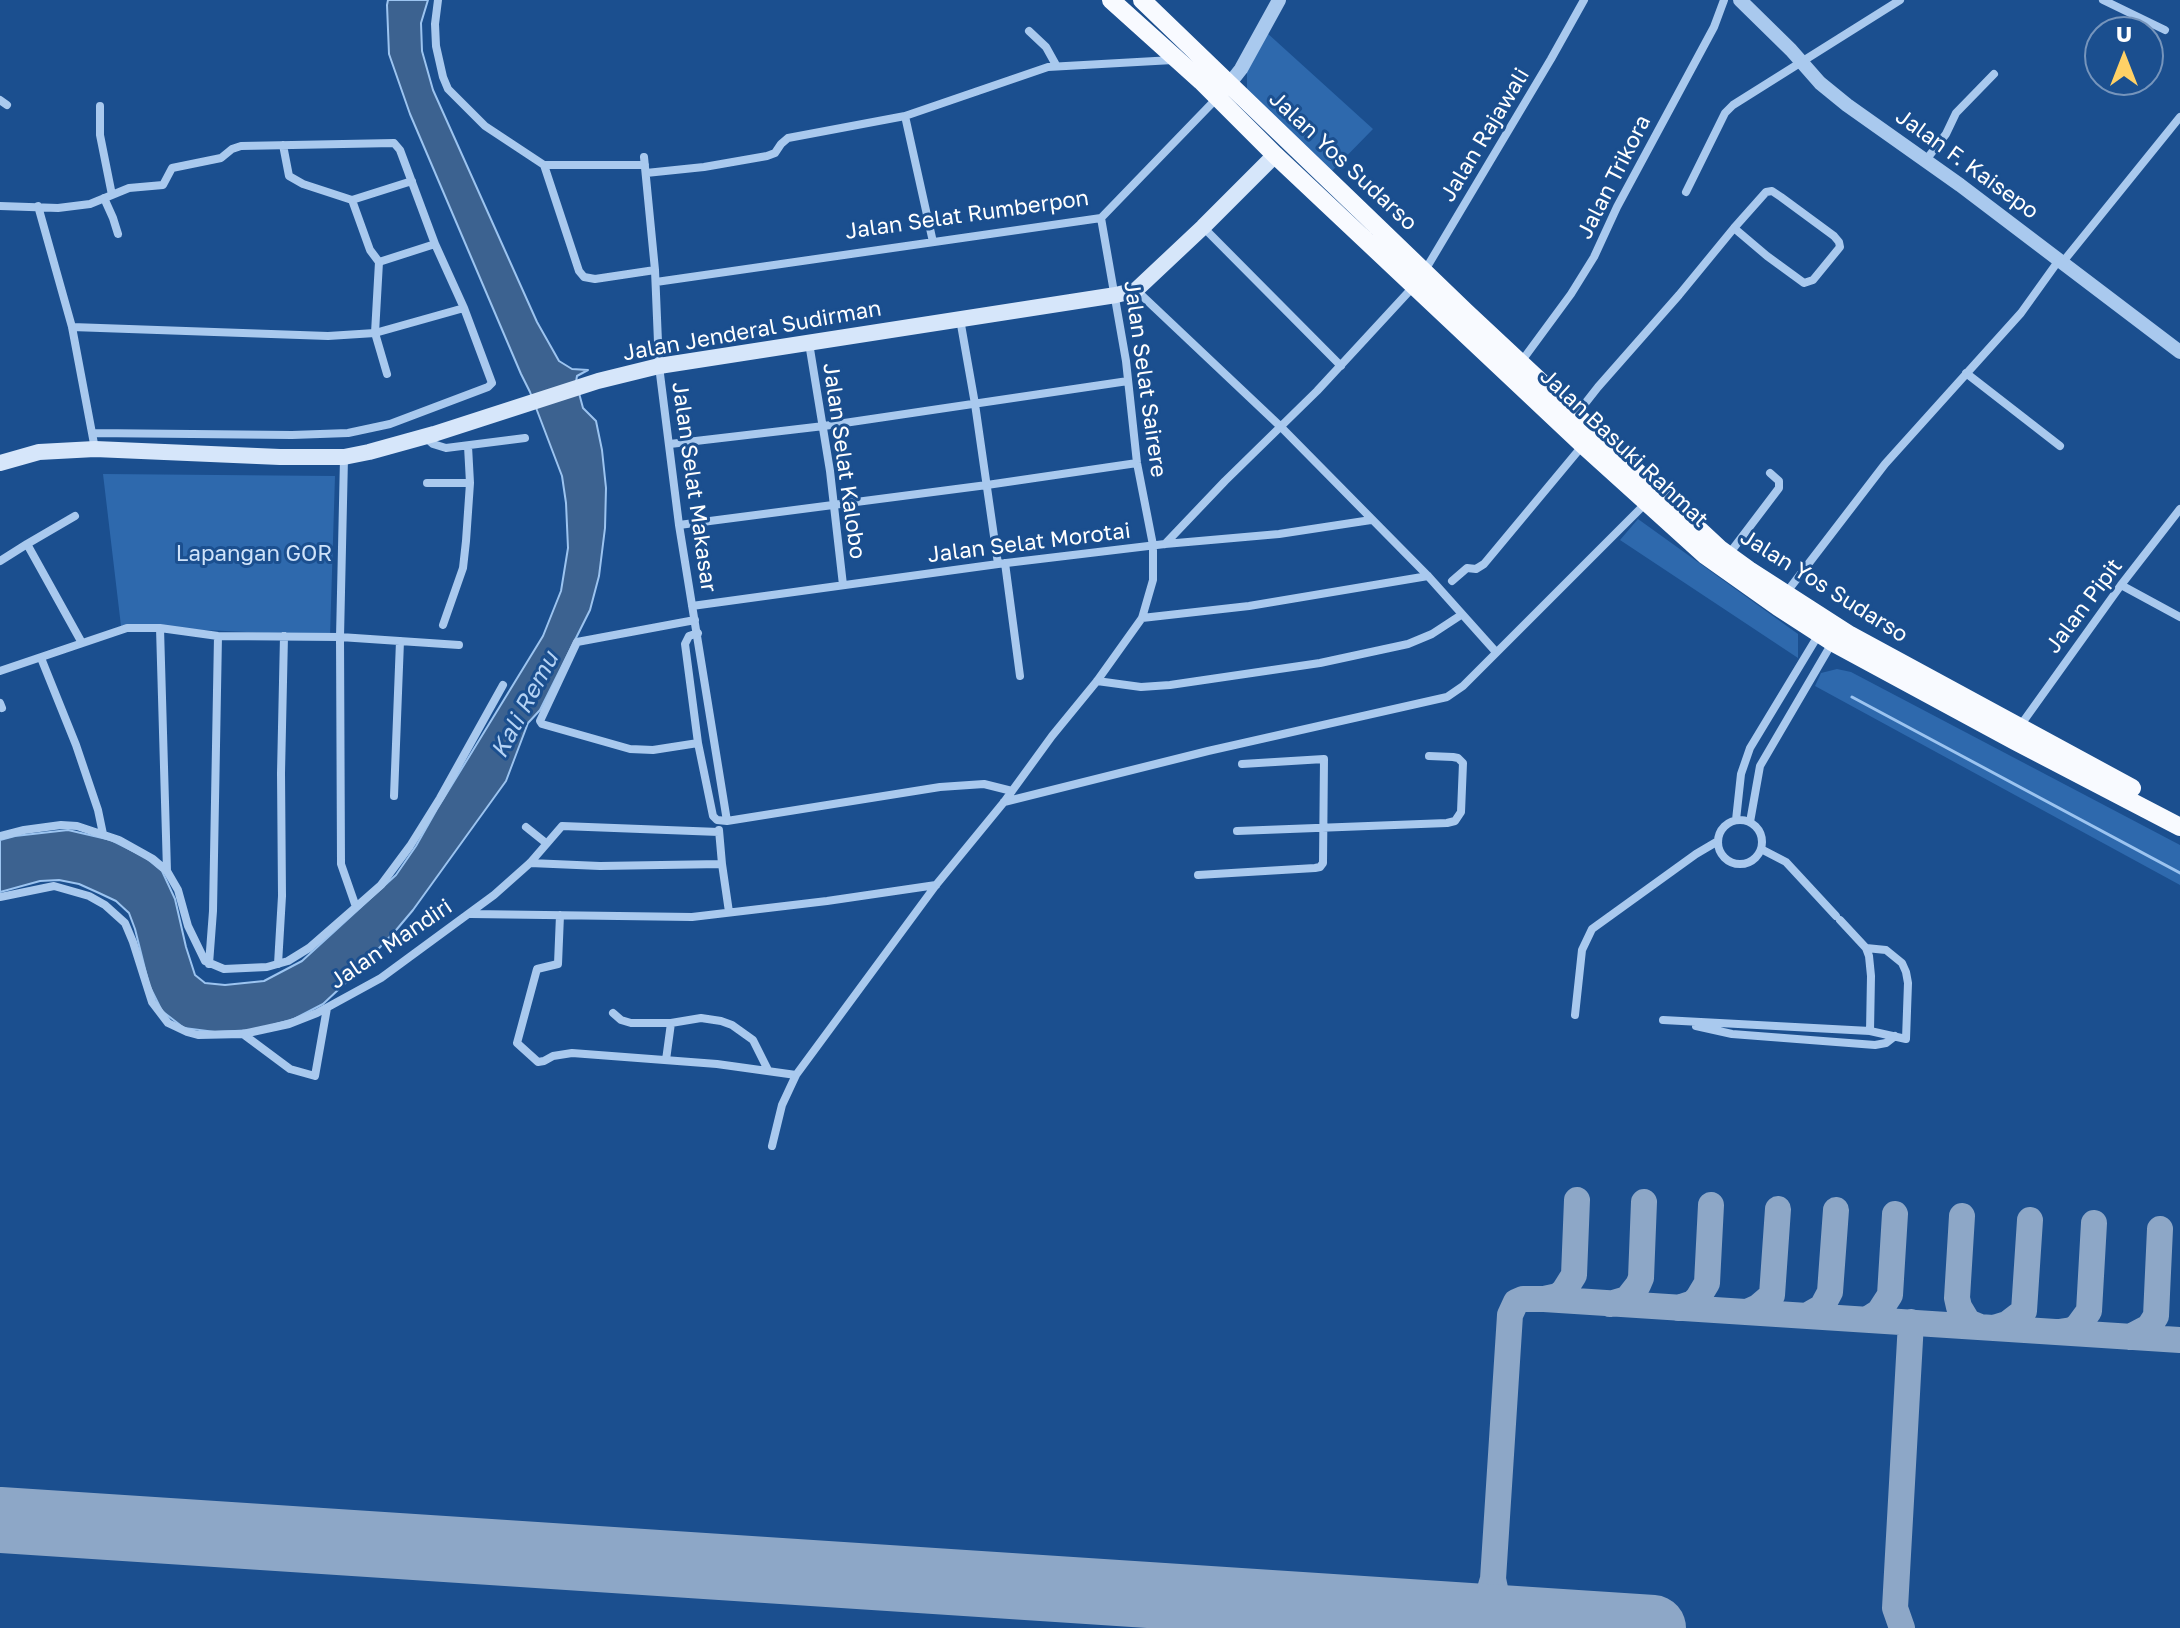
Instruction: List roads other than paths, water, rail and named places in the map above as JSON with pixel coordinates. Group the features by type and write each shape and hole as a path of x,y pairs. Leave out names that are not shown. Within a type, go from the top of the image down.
{"highway":[{"name":"Jalan Basuki Rahmat","path":"1111,0 1177,60 1224,92 1275,155 1420,278 1583,445 1627,473 1646,502 1706,556 1758,593 1830,631 2015,741 2149,804 2180,827"},
{"name":"Jalan Yos Sudarso","path":"1142,0 1194,49 1224,92 1420,278 1466,312 1521,362 1576,415 1627,473 1728,554 1785,593 1830,631 2020,726 2149,804 2180,815"}],"main road":[{"name":"Jalan Jenderal Sudirman","path":"0,463 94,441 280,457 344,457 424,436 598,381 659,366 1116,295 1136,290 1275,155"}],"street":[{"path":"438,0 436,46 448,89 485,126 544,165 704,167 767,156 795,136 905,116 1056,65 1177,60"},
{"path":"1224,92 1241,69 1279,0"},
{"name":"Jalan Rajawali","path":"1165,544 1341,366 1420,278 1584,0"},
{"name":"Jalan Trikora","path":"1521,362 1594,257 1617,207 1714,27 1724,0"},
{"name":"Jalan F. Kaisepo","path":"1740,0 1820,83 1847,105 1926,160 2180,352"},
{"path":"1686,192 1725,113 1733,105 1900,0"},
{"path":"2103,0 2165,30"},
{"path":"1029,31 1046,47 1056,65"},
{"path":"1926,160 1946,134 1956,113 1994,74"},
{"name":"Jalan Selat Rumberpon","path":"656,282 1101,218 1224,92"},
{"path":"100,106 100,135 108,197 118,234"},
{"path":"905,116 933,242"},
{"path":"1785,593 1885,464 2021,313 2180,117"},
{"path":"0,206 38,206 81,207 134,187 163,185 172,168 221,158 241,146 394,143 400,150 492,384 390,424 336,434 94,441 72,327 38,206"},
{"path":"283,145 289,176 303,184 352,200 412,181"},
{"path":"544,165 579,271 584,277 595,279 655,270"},
{"name":"Jalan Selat Makasar","path":"645,165 656,282 659,366 723,821"},
{"path":"1576,415 1734,228 1766,192 1772,191 1834,236 1840,247 1813,280 1804,283 1734,228"},
{"path":"352,200 370,250 379,262 375,333 387,374"},
{"name":"Jalan Selat Sairere","path":"772,1146 782,1105 796,1075 936,885 1004,802 1142,618 1153,580 1153,545 1137,463 1116,295 1101,218"},
{"path":"1203,227 1341,366"},
{"path":"379,262 435,244"},
{"path":"1136,290 1281,427 1428,576 1496,652"},
{"path":"72,327 328,336 375,333 464,308"},
{"path":"960,319 1020,676"},
{"name":"Jalan Selat Kalobo","path":"808,342 824,426 843,585"},
{"path":"1966,373 2060,446"},
{"path":"670,444 824,426 1128,381"},
{"path":"390,424 397,444"},
{"path":"424,436 441,448 525,438"},
{"path":"1452,581 1467,568 1476,569 1484,564 1583,445"},
{"path":"443,625 463,568 470,483 468,446"},
{"path":"344,457 340,637 341,864 356,907"},
{"path":"679,525 1137,463"},
{"path":"1728,554 1779,488 1779,481 1770,473"},
{"path":"427,483 470,483"},
{"path":"1004,802 1208,751 1447,697 1463,686 1646,502"},
{"name":"Jalan Pipit","path":"2020,726 2180,509"},
{"path":"0,561 75,516"},
{"name":"Jalan Selat Morotai","path":"692,606 1001,563 1279,534 1371,520"},
{"path":"27,544 82,643"},
{"path":"1142,618 1249,606 1428,576"},
{"path":"2121,585 2180,617"},
{"path":"1097,681 1141,687 1170,685 1320,663 1408,644 1432,634 1461,615"},
{"path":"695,620 577,642 540,721 630,749 653,750 698,743"},
{"path":"0,671 127,628 160,628 218,636 340,637 459,645"},
{"path":"160,628 167,871"},
{"path":"1736,820 1741,774 1750,748 1830,631"},
{"path":"1750,822 1760,766 1830,631"},
{"path":"698,633 689,636 685,644 698,743 713,816 723,821 940,787 984,784 1012,791"},
{"path":"209,964 214,896 218,636"},
{"path":"278,964 282,896 284,636"},
{"path":"394,796 400,641"},
{"path":"41,658 76,745 103,834"},
{"path":"0,836 61,825 77,826 119,840 153,859 167,871 178,890 188,926 209,964 224,969 267,967 288,961 309,948 381,885 440,798 503,685"},
{"path":"1237,831 1455,821 1461,812 1463,763 1458,758 1429,756"},
{"path":"1198,875 1319,868 1325,858 1324,759 1242,764"},
{"path":"1736,820 1750,822 1758,829 1762,839 1756,858 1747,863 1736,863 1720,851 1720,832 1736,820"},
{"path":"723,821 719,832 729,912"},
{"path":"470,914 530,863 564,826 719,832"},
{"path":"526,827 546,843"},
{"path":"1575,1015 1582,950 1592,929 1718,841"},
{"path":"1761,849 1786,862 1866,948 1871,976 1870,1031"},
{"path":"530,863 600,866 722,864"},
{"name":"Jalan Mandiri","path":"0,897 54,886 89,896 105,905 125,923 152,1002 168,1023 198,1035 243,1034 289,1024 327,1008 381,978 470,914 692,917 936,885"},
{"path":"560,915 558,964 537,969 517,1043 538,1062 572,1053 796,1075"},
{"path":"1663,1020 1870,1031 1906,1039 1906,972 1893,954 1879,948 1866,948"},
{"path":"243,1034 290,1069 315,1076 327,1008"},
{"path":"613,1013 627,1022 671,1023 711,1019 732,1025 753,1040 768,1070"},
{"path":"1681,1021 1732,1034 1875,1045 1886,1043 1895,1036"},
{"path":"666,1060 671,1023"},
{"path":"1833,1042 1834,1029"}],"water":[{"name":"Kali Remu","path":"388,0 428,0 421,23 422,51 433,90 537,322 559,361 572,369 588,370 577,376 576,382 583,408 596,421 602,450 606,488 599,576 590,610 540,710 528,723 506,781 397,929 323,1004 294,1019 255,1030 215,1032 184,1028 162,1011 149,985 129,913 116,901 79,884 59,880 40,881 0,892 0,840 68,830 111,840 145,857 162,871 175,899 195,975 205,983 225,985 264,981 302,961 396,875 543,636 561,591 568,548 562,476 530,392 410,114 389,54"}],"waterway":[{"path":"1852,697 2180,873"}],"park label":[{"name":"Lapangan GOR","path":"254,554"}]}
